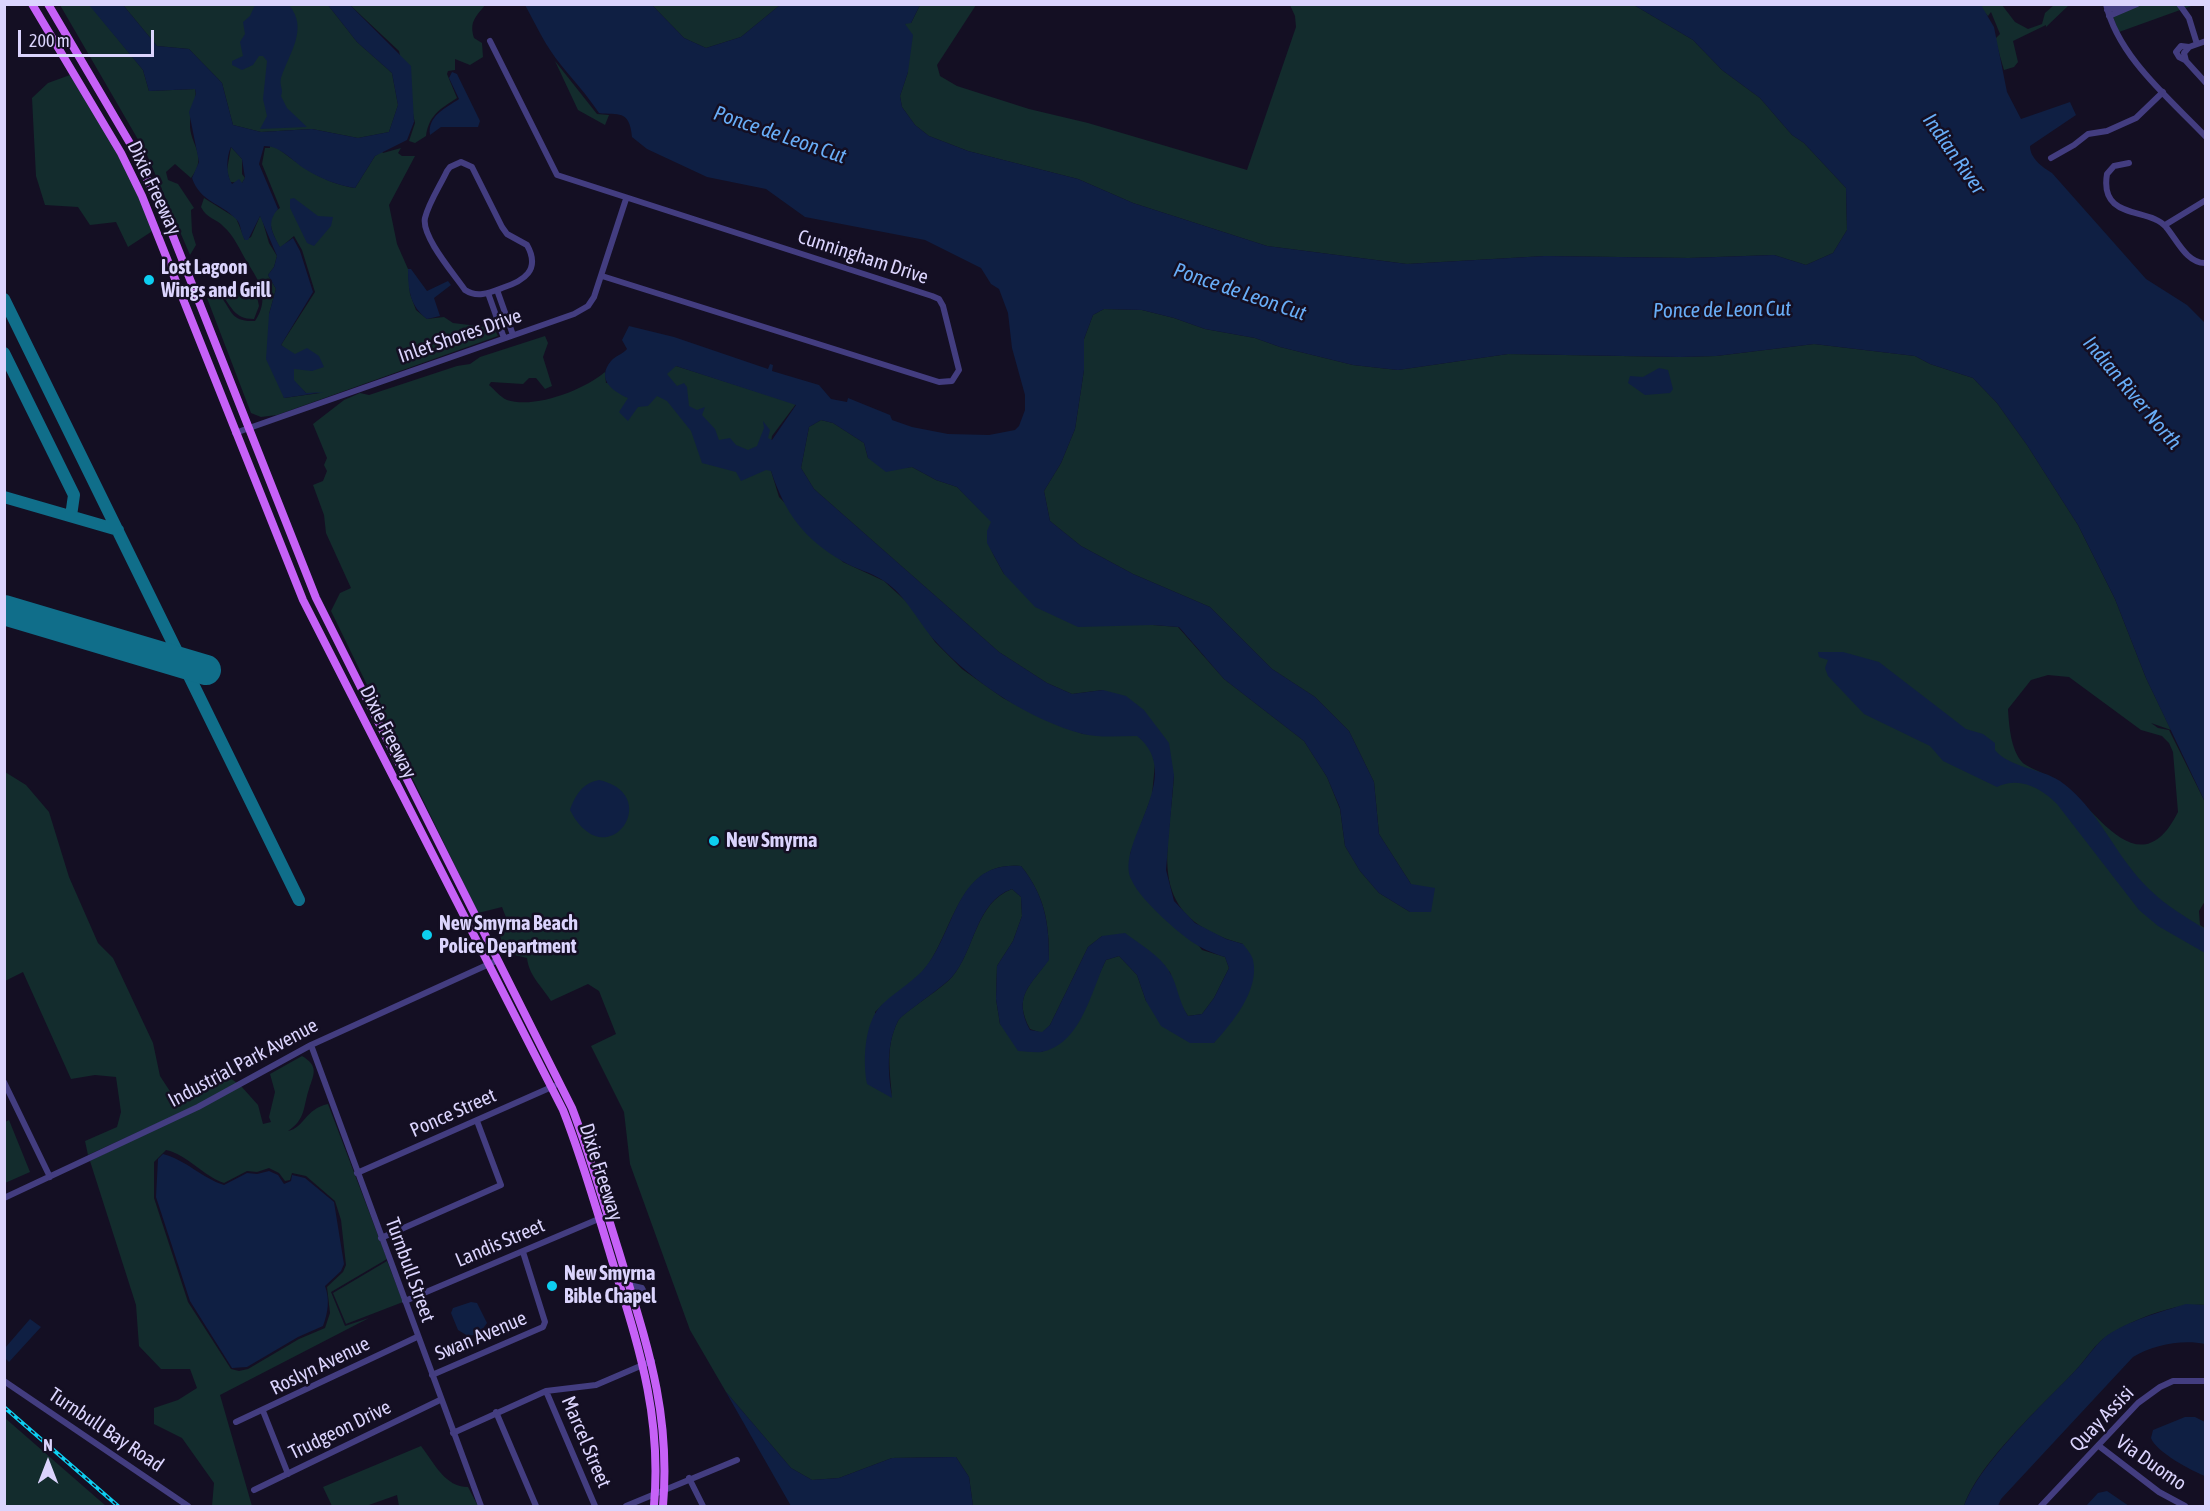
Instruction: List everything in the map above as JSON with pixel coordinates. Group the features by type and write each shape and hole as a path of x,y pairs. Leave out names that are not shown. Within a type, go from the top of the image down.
{"main road":[{"name":"Dixie Freeway","path":"32,4 121,153 142,196 290,573 330,656 553,1087 571,1130 644,1365 655,1431 654,1506"},
{"name":"Dixie Freeway","path":"48,4 131,145 159,201 303,569 342,651 561,1083 586,1147 652,1361 664,1427 663,1506"}],"street":[{"path":"2108,10 2124,4"},
{"path":"2108,10 2137,4"},
{"path":"2179,4 2189,18 2197,44"},
{"path":"2108,10 2128,50 2205,137"},
{"name":"Cunningham Drive","path":"490,41 556,175 626,200 939,299 958,361 958,370 952,381 939,382 602,276"},
{"path":"2205,41 2189,46 2184,53 2186,60 2205,83"},
{"path":"2051,158 2074,146 2088,134 2107,131 2136,118 2163,92"},
{"path":"461,162 472,167 507,234 527,245 531,252 530,274 518,283 488,293 474,294 465,290 429,237 425,225 427,213 447,171 461,162"},
{"path":"2129,163 2110,169 2105,182 2108,192 2127,213 2156,219 2165,225 2192,260 2196,263 2205,263"},
{"name":"Inlet Shores Drive","path":"235,433 574,314 588,306 602,276 626,200"},
{"path":"2165,225 2205,200"},
{"path":"497,290 513,335"},
{"path":"488,293 504,338"},
{"path":"330,656 342,651"},
{"name":"Industrial Park Avenue","path":"4,1198 198,1107 311,1045 498,960"},
{"name":"Turnbull Street","path":"311,1045 481,1506"},
{"path":"4,1082 50,1177"},
{"name":"Ponce Street","path":"357,1173 561,1083"},
{"path":"381,1238 501,1185 477,1121"},
{"name":"Landis Street","path":"405,1301 608,1215"},
{"name":"Swan Avenue","path":"432,1375 543,1327 545,1322 523,1252"},
{"path":"629,1285 642,1288 646,1296"},
{"name":"Roslyn Avenue","path":"236,1422 417,1337"},
{"path":"453,1433 546,1391 596,1385 652,1361"},
{"name":"Quay Assisi","path":"2041,1506 2138,1403 2160,1387 2182,1380 2203,1380"},
{"name":"Turnbull Bay Road","path":"4,1381 188,1506"},
{"name":"Marcel Street","path":"546,1391 595,1506"},
{"name":"Trudgeon Drive","path":"254,1490 440,1400"},
{"path":"263,1411 288,1474"},
{"path":"496,1413 536,1506"},
{"name":"Via Duomo","path":"2099,1446 2159,1492 2185,1506"},
{"path":"626,1506 737,1460"},
{"path":"689,1478 703,1506"}],"green space":[{"path":"60,5 90,5 143,70 149,91 195,89 190,131 198,156 196,170 191,178 175,164 166,172 168,180 178,184 194,208 191,210 192,232 196,245 190,255 147,155"},
{"path":"123,5 328,5 357,42 392,73 398,105 389,132 358,138 312,129 261,132 233,125 222,83 189,49 157,46"},
{"path":"350,5 485,5 474,20 472,27 474,38 482,43 483,57 470,65 455,59 455,70 448,71 447,74 457,98 436,113 427,129 426,136 415,143 409,141 415,123 399,51"},
{"path":"652,5 780,5 741,37 706,48 684,38"},
{"path":"920,5 976,5 937,65 940,76 957,86 1029,109 1088,123 1247,170 1296,27 1295,16 1290,5 1634,5 1693,40 1722,70 1760,98 1792,135 1804,143 1846,188 1847,230 1833,253 1806,265 1774,255 1689,258 1545,256 1407,264 1267,246 1133,203 1078,179 968,151 929,136 915,125 902,107 900,96 908,72 905,23 911,23"},
{"path":"1977,5 2002,5 2015,22 2028,29 2042,24 2045,13 2054,5 2069,5 2046,27 2046,25 2013,41 2018,62 2014,67 2004,70 1995,39 2000,34 1991,12 1988,16"},
{"path":"2121,5 2194,5 2119,32 2110,9"},
{"path":"555,61 597,114 609,115 605,125 578,110"},
{"path":"70,75 119,154 154,230 128,247 116,222 90,225 78,207 45,205 36,176 32,98 48,83"},
{"path":"270,146 276,147 323,178 355,188 375,156 382,151 383,153 401,148 398,153 402,156 415,156 389,205 397,244 408,269 410,294 416,310 427,319 444,317 453,323 494,328 498,336 277,415 261,417 251,413 207,298 218,293 232,314 240,319 255,321 262,305 262,291 237,243 221,224 203,211 201,207 204,198 236,218 245,240 251,237 260,216 262,219 269,243 277,256 274,267 268,275 276,289 269,314 284,398 320,393 306,393 294,381 293,369 303,368 313,371 281,345 315,292 302,250 294,236 280,248 272,231 272,216 280,208 262,164 265,148 270,148"},
{"path":"231,147 242,159 242,174 245,178 242,183 230,182 227,170"},
{"path":"255,287 259,306 254,319 237,314 219,291 211,292 221,288"},
{"path":"1104,309 1142,310 1205,329 1255,338 1280,347 1353,365 1398,370 1508,354 1716,356 1814,344 1915,356 1930,364 1973,378 1997,403 2027,445 2078,525 2115,599 2146,678 2171,730 2151,723 2158,728 2169,730 2205,802 2205,901 2199,911 2200,925 2206,929 2205,1305 2167,1309 2154,1313 2103,1339 1997,1453 1983,1471 1964,1506 973,1506 969,1477 956,1457 892,1458 839,1478 812,1480 791,1468 726,1392 690,1330 630,1164 624,1112 591,1046 616,1034 599,991 588,984 551,1001 533,975 527,958 507,953 502,944 499,930 507,920 502,907 478,913 331,611 340,593 351,588 326,533 324,515 313,485 323,481 327,471 324,465 327,458 313,424 344,400 360,393 369,395 457,366 470,364 480,357 545,336 548,343 543,357 552,386 545,389 536,378 529,378 523,384 491,382 489,385 502,397 518,402 545,400 585,385 605,372 606,383 676,366 796,404 772,436 768,461 779,497 843,562 884,581 910,605 935,642 962,669 1003,698 1046,720 1083,734 1138,736 1150,747 1155,764 1152,795 1130,854 1202,950 1225,957 1229,968 1214,998 1202,1014 1188,1016 1179,1002 1170,972 1102,936 1088,947 1050,1025 1042,1033 1030,1029 1025,1017 1023,999 1030,984 1049,959 1046,921 1036,888 1021,866 1001,867 984,874 972,885 961,900 927,966 875,1012 892,1097 890,1049 898,1021 952,977 960,966 990,905 1012,889 1021,897 1022,916 1013,941 997,966 996,999 1000,1024 1042,1052 1095,983 1106,960 1119,956 1137,975 1146,1001 1214,1043 1243,944 1211,932 1189,917 1176,900 1169,879 1167,857 1174,775 1103,690 1072,694 1047,683 999,652 814,489 801,468 809,427 821,420 833,423 864,443 868,458 903,468 912,467 936,480 957,487 992,522 989,529 989,542 1004,574 1153,625 1178,627 1224,679 1304,741 1327,777 1340,809 1345,846 1360,871 1379,893 1410,912 1411,884 1379,834 1374,782 1349,731 1315,697 1272,669 1210,607 1133,574 1081,546 1050,521 1044,491 1061,463 1075,429 1084,370 1084,339 1093,315","holes":["2048,675 2069,677 2141,730 2162,736 2169,743 2173,752 2178,812 2164,834 2149,843 2134,844 2119,837 2063,784 2022,762 2015,751 2008,709 2031,680"]},
{"path":"5,772 26,785 49,812 69,877 98,943 113,958 153,1043 160,1076 177,1102 230,1078 237,1083 197,1105 88,1155 85,1141 117,1127 121,1112 116,1077 95,1075 71,1079 23,972 5,981"},
{"path":"302,1056 311,1063 314,1071 303,1112 298,1122 288,1131 298,1126 314,1110 328,1104 387,1259 331,1292 345,1326 369,1318 220,1395 252,1506 212,1506 214,1483 182,1438 154,1424 154,1408 178,1400 197,1388 190,1369 161,1369 139,1346 136,1305 90,1161 241,1086 258,1105 263,1124 271,1122 269,1117 275,1092 270,1074","holes":["166,1150 224,1183 247,1171 257,1172 269,1168 279,1173 285,1181 290,1180 292,1173 306,1176 335,1201 341,1220 346,1265 343,1272 327,1287 330,1313 325,1328 299,1339 248,1369 239,1371 231,1369 188,1302 154,1198 154,1162"]},
{"path":"9,1120 30,1172 5,1183 5,1122"},
{"path":"387,1261 403,1302 346,1324 333,1293"},
{"path":"5,1418 106,1506 5,1506"},
{"path":"421,1446 447,1479 460,1486 468,1487 478,1506 399,1506 397,1495 366,1506 332,1506 323,1487"}],"water":[{"path":"89,5 123,5 157,46 189,49 222,83 233,125 261,132 312,129 358,138 389,132 398,105 392,73 357,42 328,5 350,5 411,66 414,122 407,140 375,156 355,188 317,176 276,148 264,146 259,164 278,209 271,223 275,237 280,247 293,238 300,251 313,292 281,345 295,354 307,348 319,356 324,367 312,371 294,369 294,380 306,393 324,392 284,398 266,359 269,314 276,289 268,275 274,267 277,256 260,216 248,240 245,240 236,219 200,192 192,178 199,162 189,112 196,94 195,89 149,91 143,70","holes":["231,147 242,159 245,178 242,183 239,179 232,184 227,166"]},
{"path":"255,5 289,5 295,14 297,32 281,78 281,96 287,108 307,127 260,129 267,116 263,99 267,61 263,56 259,56 253,65 242,70 232,65 232,61 243,56 240,42 245,34 243,22 250,16"},
{"path":"525,5 652,5 684,38 706,48 741,37 780,5 920,5 911,23 905,24 913,35 908,72 900,96 902,107 915,125 929,136 968,151 1078,179 1133,203 1267,246 1407,264 1545,256 1689,258 1774,255 1806,265 1833,253 1847,230 1846,188 1804,143 1792,135 1760,98 1722,70 1693,40 1634,5 1981,5 1994,27 2007,92 2021,119 2070,102 2076,115 2030,146 2034,158 2052,173 2146,279 2187,305 2205,323 2205,802 2146,678 2115,599 2078,525 1997,403 1973,378 1930,364 1915,356 1814,344 1716,356 1508,354 1398,370 1353,365 1280,347 1255,338 1205,329 1142,310 1104,309 1093,315 1084,339 1084,370 1075,429 1061,463 1044,491 1050,521 1081,546 1133,574 1210,607 1272,669 1315,697 1349,731 1374,782 1379,834 1411,884 1435,888 1431,912 1410,912 1379,893 1360,871 1345,846 1340,808 1327,777 1304,741 1224,679 1179,627 1153,625 1078,627 1035,607 1004,574 987,543 987,531 991,522 957,487 936,480 912,467 886,472 868,458 864,443 833,423 821,420 809,427 801,468 814,489 999,652 1047,683 1072,694 1103,690 1126,696 1144,710 1169,743 1174,775 1166,870 1174,901 1195,923 1226,939 1243,944 1253,960 1252,983 1243,1005 1214,1043 1190,1043 1161,1026 1146,1001 1137,975 1119,956 1106,960 1083,1015 1066,1039 1055,1047 1041,1052 1018,1051 1000,1024 996,999 997,966 1013,941 1022,916 1021,897 1012,889 1000,895 990,905 960,966 952,977 898,1021 891,1040 889,1059 892,1098 867,1084 866,1047 872,1020 886,1001 924,969 935,953 960,901 970,886 983,874 999,867 1021,866 1036,888 1044,910 1049,960 1030,984 1023,1000 1025,1018 1030,1030 1042,1032 1050,1025 1088,947 1102,936 1125,933 1155,955 1172,976 1188,1016 1202,1014 1214,998 1229,968 1225,957 1192,942 1163,918 1141,895 1131,879 1129,864 1132,847 1153,789 1155,770 1150,752 1137,736 1083,734 1064,728 1024,710 985,686 951,658 892,587 829,553 807,534 783,500 771,471 766,470 741,481 736,472 702,463 691,431 667,401 657,396 648,406 638,407 628,421 619,412 628,398 616,392 606,379 605,373 611,361 627,349 622,340 629,326 674,337 768,369 770,364 773,365 772,371 819,385 831,399 847,402 848,398 890,415 892,420 912,427 948,434 989,435 1015,430 1025,410 1025,395 1012,348 1008,313 999,289 991,284 981,268 925,240 805,217 766,189 707,177 647,149 632,137 625,117 599,113 556,58","holes":["676,366 796,405 772,440 768,438 770,430 763,421 764,428 757,446 748,450 736,445 730,438 719,440 715,429 702,415 705,407 697,410 689,406 687,387 684,383 677,386 667,374"]},
{"path":"452,72 457,74 480,121 478,127 441,127 430,135 434,118 459,99 449,78"},
{"path":"294,198 318,216 333,217 331,226 314,246 307,243 290,208 290,199"},
{"path":"408,269 411,269 427,291 448,281 451,285 434,298 440,316 427,319 417,309 410,291"},
{"path":"1659,368 1668,370 1673,389 1670,393 1645,395 1628,383 1630,376 1643,377"},
{"path":"1818,652 1843,652 1879,662 1966,729 1983,734 1995,743 1995,750 2001,756 2060,781 2090,810 2137,877 2173,909 2205,929 2205,953 2158,926 2139,910 2051,798 2030,785 2022,783 1997,787 1943,761 1930,746 1864,714 1828,676 1825,668 1828,660 1819,657"},
{"path":"599,780 618,788 628,801 629,815 623,827 613,835 599,837 584,829 570,810 580,790"},
{"path":"163,1154 179,1160 224,1185 247,1173 257,1174 269,1171 278,1175 284,1184 291,1181 292,1175 305,1178 334,1202 344,1264 341,1271 325,1286 328,1306 323,1326 298,1337 247,1367 232,1368 190,1301 156,1197 158,1159"},
{"path":"471,1302 477,1303 487,1323 479,1334 468,1336 458,1330 451,1313 453,1308"},
{"path":"2186,1304 2205,1305 2205,1344 2187,1342 2168,1344 2149,1349 2133,1357 2001,1499 1998,1506 1964,1506 1983,1472 1997,1454 2105,1337 2133,1322"},
{"path":"30,1319 41,1327 9,1362 5,1358 5,1348"},
{"path":"726,1392 791,1468 812,1480 839,1478 892,1458 956,1457 969,1477 973,1506 791,1506"},
{"path":"2185,1417 2195,1417 2205,1422 2205,1476 2167,1455 2151,1438 2153,1430"},
{"path":"2107,1491 2129,1506 2086,1506 2098,1493"}],"taxiway":[{"path":"4,299 299,900"},
{"path":"4,353 74,495 71,516"},
{"path":"4,497 118,530"}],"runway":[{"path":"4,610 206,670"}],"railway":[{"path":"4,1407 118,1506"}],"place":[{"name":"Lost Lagoon Wings and Grill","path":"149,280"},
{"name":"New Smyrna","path":"714,841"},
{"name":"New Smyrna Beach Police Department","path":"427,935"},
{"name":"New Smyrna Bible Chapel","path":"552,1286"}],"water label":[{"name":"Ponce de Leon Cut","path":"780,135"},
{"name":"Indian River","path":"1954,154"},
{"name":"Ponce de Leon Cut","path":"1240,292"},
{"name":"Ponce de Leon Cut","path":"1722,310"},
{"name":"Indian River North","path":"2132,393"}]}
